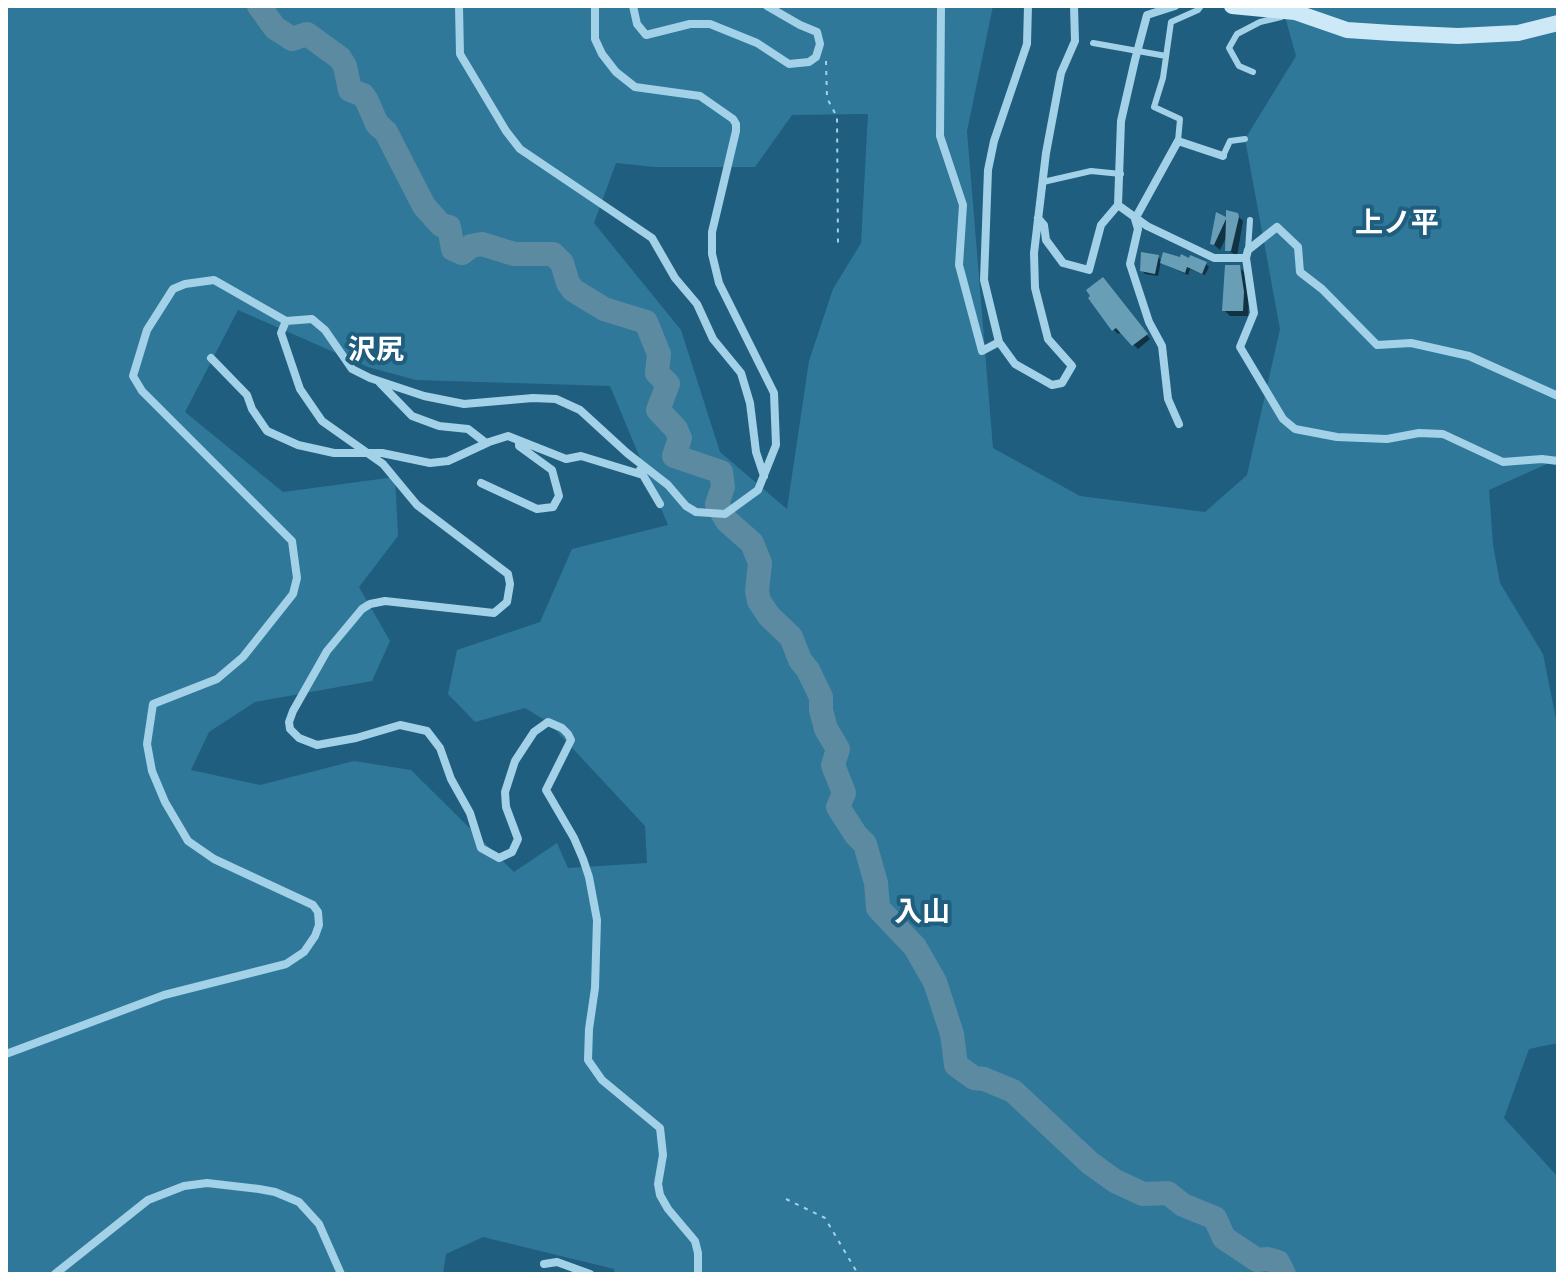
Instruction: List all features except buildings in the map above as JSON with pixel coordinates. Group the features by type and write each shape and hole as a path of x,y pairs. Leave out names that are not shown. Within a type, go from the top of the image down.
{"main road":[{"path":"1232,6 1295,12 1347,30 1432,35 1518,33 1558,23"}],"street":[{"path":"459,6 460,54 520,149 652,238 675,278 697,304 713,339 741,373 750,403 756,452 764,477"},
{"path":"6,1054 164,995 286,964 304,952 318,929 319,918 313,905 214,859 188,841 165,802 152,771 147,744 153,704 217,679 234,664 293,594 297,578 292,541 142,391 133,376 147,330 173,289 214,280 286,321 312,319 325,330 352,369 424,396 464,404 556,399 580,410 696,512 725,514 758,490 776,445 774,393 719,283 712,254 712,232 736,124 700,96 635,87 616,72 595,39 595,6"},
{"path":"633,6 637,24 646,35 690,24 710,24 757,43 789,64 809,62 816,57 820,44 817,32 767,6"},
{"path":"941,6 940,136 963,205 959,265 982,351 999,342"},
{"path":"1028,6 1027,44 994,141 988,170 984,280 999,342 1015,364 1052,385 1062,383 1072,366 1048,339 1035,288 1034,253 1061,73 1075,41 1074,6"},
{"path":"1038,218 1044,225 1046,240 1063,263 1089,270 1101,225 1118,205 1121,121 1147,15 1175,6"},
{"path":"1179,424 1168,399 1162,346 1149,322 1130,264 1130,252 1138,229 1135,219 1178,141 1223,156"},
{"path":"1118,205 1135,219 1214,258 1247,254 1277,227 1298,247 1300,272 1322,289 1377,345 1411,343 1469,356 1558,396"},
{"path":"1247,254 1254,313 1240,347 1283,419 1295,429 1337,437 1387,439 1419,433 1443,434 1503,462 1558,461"},
{"path":"286,321 281,333 300,389 322,421 383,464 430,517 508,574 510,593 501,610 494,613 385,601 370,604 362,609 327,651 293,711 290,729 299,738 317,745 400,725 427,731 440,748 451,779 470,813 481,848 499,858 512,852 518,839 506,807 505,792 515,761 534,732 548,722 568,734 571,740 546,790 583,859 597,920 588,1060 602,1080 660,1128 663,1155 658,1184 660,1195 695,1241 698,1274"},
{"path":"211,358 247,395 252,409 267,431 310,448 334,453 382,453 430,463 448,461 508,436 566,459 581,456 643,475"},
{"path":"378,381 412,416 439,426 468,429 486,443"},
{"path":"481,483 537,509 553,507 559,496 552,470 519,446 519,441"},
{"path":"631,456 660,504"},
{"path":"55,1274 148,1200 184,1186 207,1183 275,1192 299,1202 319,1224 341,1274"},
{"path":"544,1264 557,1262 590,1274"}],"lane":[{"path":"1178,141 1180,119 1154,107 1163,78 1171,22 1201,6"},
{"path":"1253,72 1239,66 1232,57 1229,48 1237,34 1260,22 1295,12"},
{"path":"1093,43 1166,56"},
{"path":"1223,156 1230,141 1245,139"},
{"path":"1043,182 1091,171 1121,174"},
{"path":"1247,254 1250,220"}],"path":[{"path":"826,61 827,98 837,117 838,246"},
{"path":"786,1199 825,1218 858,1274"}],"shaded area":[{"path":"6,6 993,6 967,131 993,448 1080,496 1205,512 1247,475 1280,329 1245,139 1296,56 1282,6 1558,6 1558,459 1489,490 1493,545 1500,583 1543,654 1558,729 1558,1043 1529,1049 1504,1118 1558,1177 1558,1274 615,1274 614,1269 483,1237 446,1254 443,1274 6,1274","holes":["868,114 861,243 833,289 809,361 787,509 720,452 681,330 594,223 616,163 655,167 755,167 792,115","238,310 368,367 416,380 610,386 668,525 572,549 540,622 457,650 448,694 475,722 525,708 548,722 645,826 647,863 568,868 557,843 514,872 411,770 354,761 260,785 191,770 209,732 255,702 372,681 390,641 359,587 398,536 395,477 283,492 185,412"]}],"waterway":[{"path":"259,6 275,28 292,39 307,34 340,58 350,90 363,95 367,101 424,206 441,225 449,227 453,249 462,253 471,246 482,244 514,254 553,254 562,263 573,290 604,309 646,322 659,354 657,373 668,384 658,410 676,429 680,438 674,456 721,472 723,487 717,504 727,521 752,543 760,563 759,601 769,616 791,637 821,697 826,729 838,749 833,765 844,793 838,807 865,844 876,883 878,908 915,947 935,982 952,1034 956,1065 974,1078 1013,1091 1090,1163 1115,1181 1143,1194 1168,1193 1183,1205 1215,1218 1224,1238 1257,1260 1278,1262 1284,1274"}],"district":[{"name":"上ノ平","path":"1397,225"},
{"name":"沢尻","path":"376,352"},
{"name":"入山","path":"922,914"}]}
